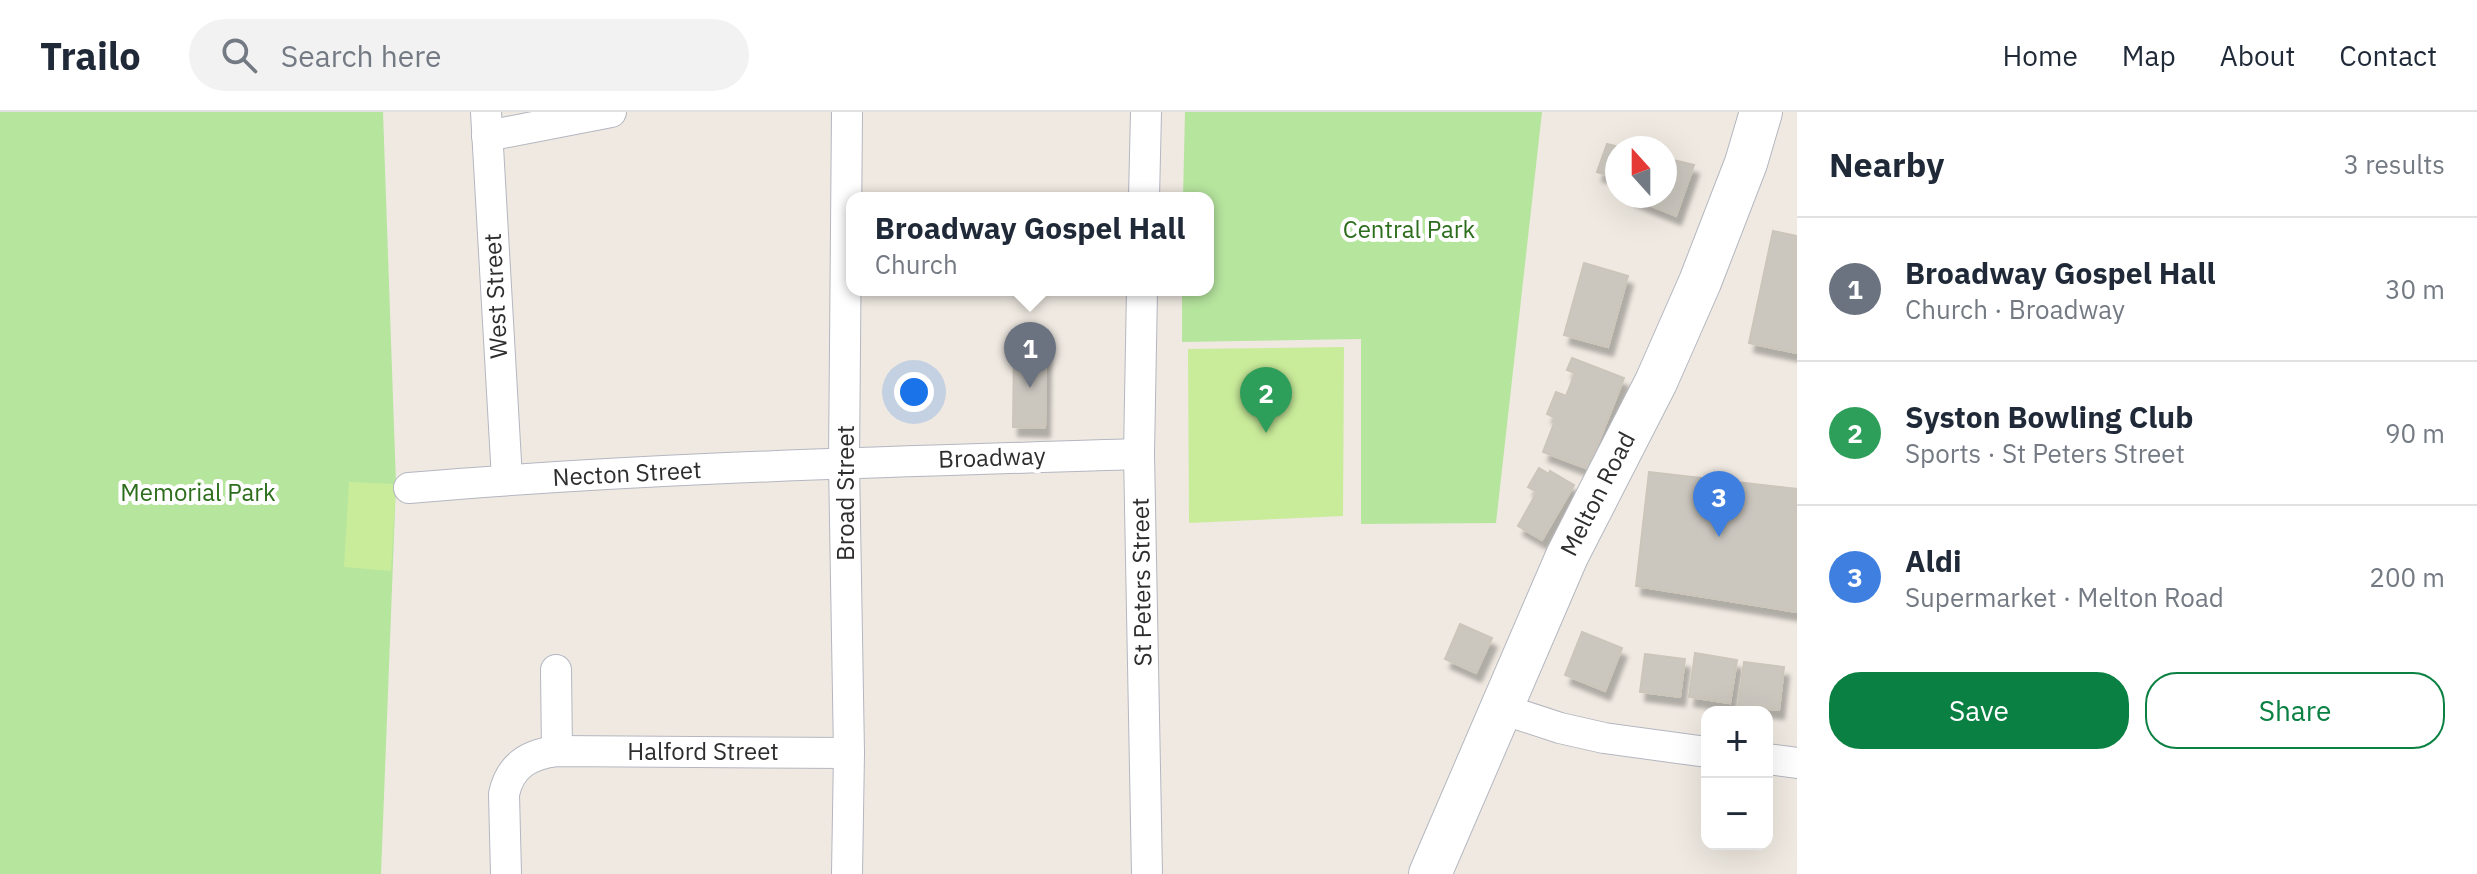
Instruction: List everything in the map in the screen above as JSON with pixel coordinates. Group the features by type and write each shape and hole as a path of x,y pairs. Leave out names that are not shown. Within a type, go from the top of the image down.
{"street":[{"path":"486,124 611,112"},
{"name":"Broad Street","path":"846,192 847,112"},
{"path":"1144,192 1146,112"},
{"name":"Melton Road","path":"1430,874 1567,556 1656,382 1700,282 1746,163 1761,112"},
{"name":"West Street","path":"486,124 507,479"},
{"name":"Broad Street","path":"846,229 847,874"},
{"name":"St Peters Street","path":"1142,296 1139,454 1147,874"},
{"name":"Broadway","path":"844,463 1139,454"},
{"name":"Necton Street","path":"409,488 507,479 844,463"},
{"path":"556,670 557,751"},
{"path":"1502,709 1560,728 1616,740 1701,751"},
{"name":"Halford Street","path":"506,874 504,794 513,771 532,756 557,751 849,753"},
{"path":"1773,760 1797,763"}],"green space":[{"name":"Memorial Park","path":"0,112 383,112 396,484 381,874 0,874"},
{"name":"Central Park","path":"1185,112 1542,112 1496,523 1361,524 1361,339 1182,342 1182,296 1214,296 1214,192 1183,192"},
{"path":"1344,347 1343,516 1189,523 1188,349"},
{"path":"349,482 396,484 391,571 344,567"}],"building":[{"path":"1605,150 1605,174 1597,172"},
{"path":"1677,161 1694,165 1676,216 1657,208 1677,208"},
{"path":"1773,231 1797,236 1797,353 1749,343"},
{"path":"1584,263 1628,276 1608,347 1564,335"},
{"path":"1014,346 1046,348 1045,428 1013,427"},
{"path":"1572,358 1624,378 1588,469 1543,452 1556,418 1547,414 1556,392 1566,396 1575,373 1567,370"},
{"path":"1539,468 1574,485 1542,540 1518,526 1537,492 1528,487"},
{"path":"1649,472 1797,489 1797,612 1636,586"},
{"path":"1460,624 1492,638 1476,673 1445,659"},
{"path":"1582,632 1622,648 1605,691 1565,675"},
{"path":"1695,653 1737,660 1730,703 1689,697"},
{"path":"1645,654 1685,659 1680,697 1640,692"},
{"path":"1744,662 1784,667 1779,710 1773,709 1773,706 1738,706"}],"place":[{"name":"Broadway Gospel Hall","path":"1030,388"},
{"name":"Syston Bowling Club","path":"1266,433"},
{"name":"Aldi","path":"1719,537"}]}
